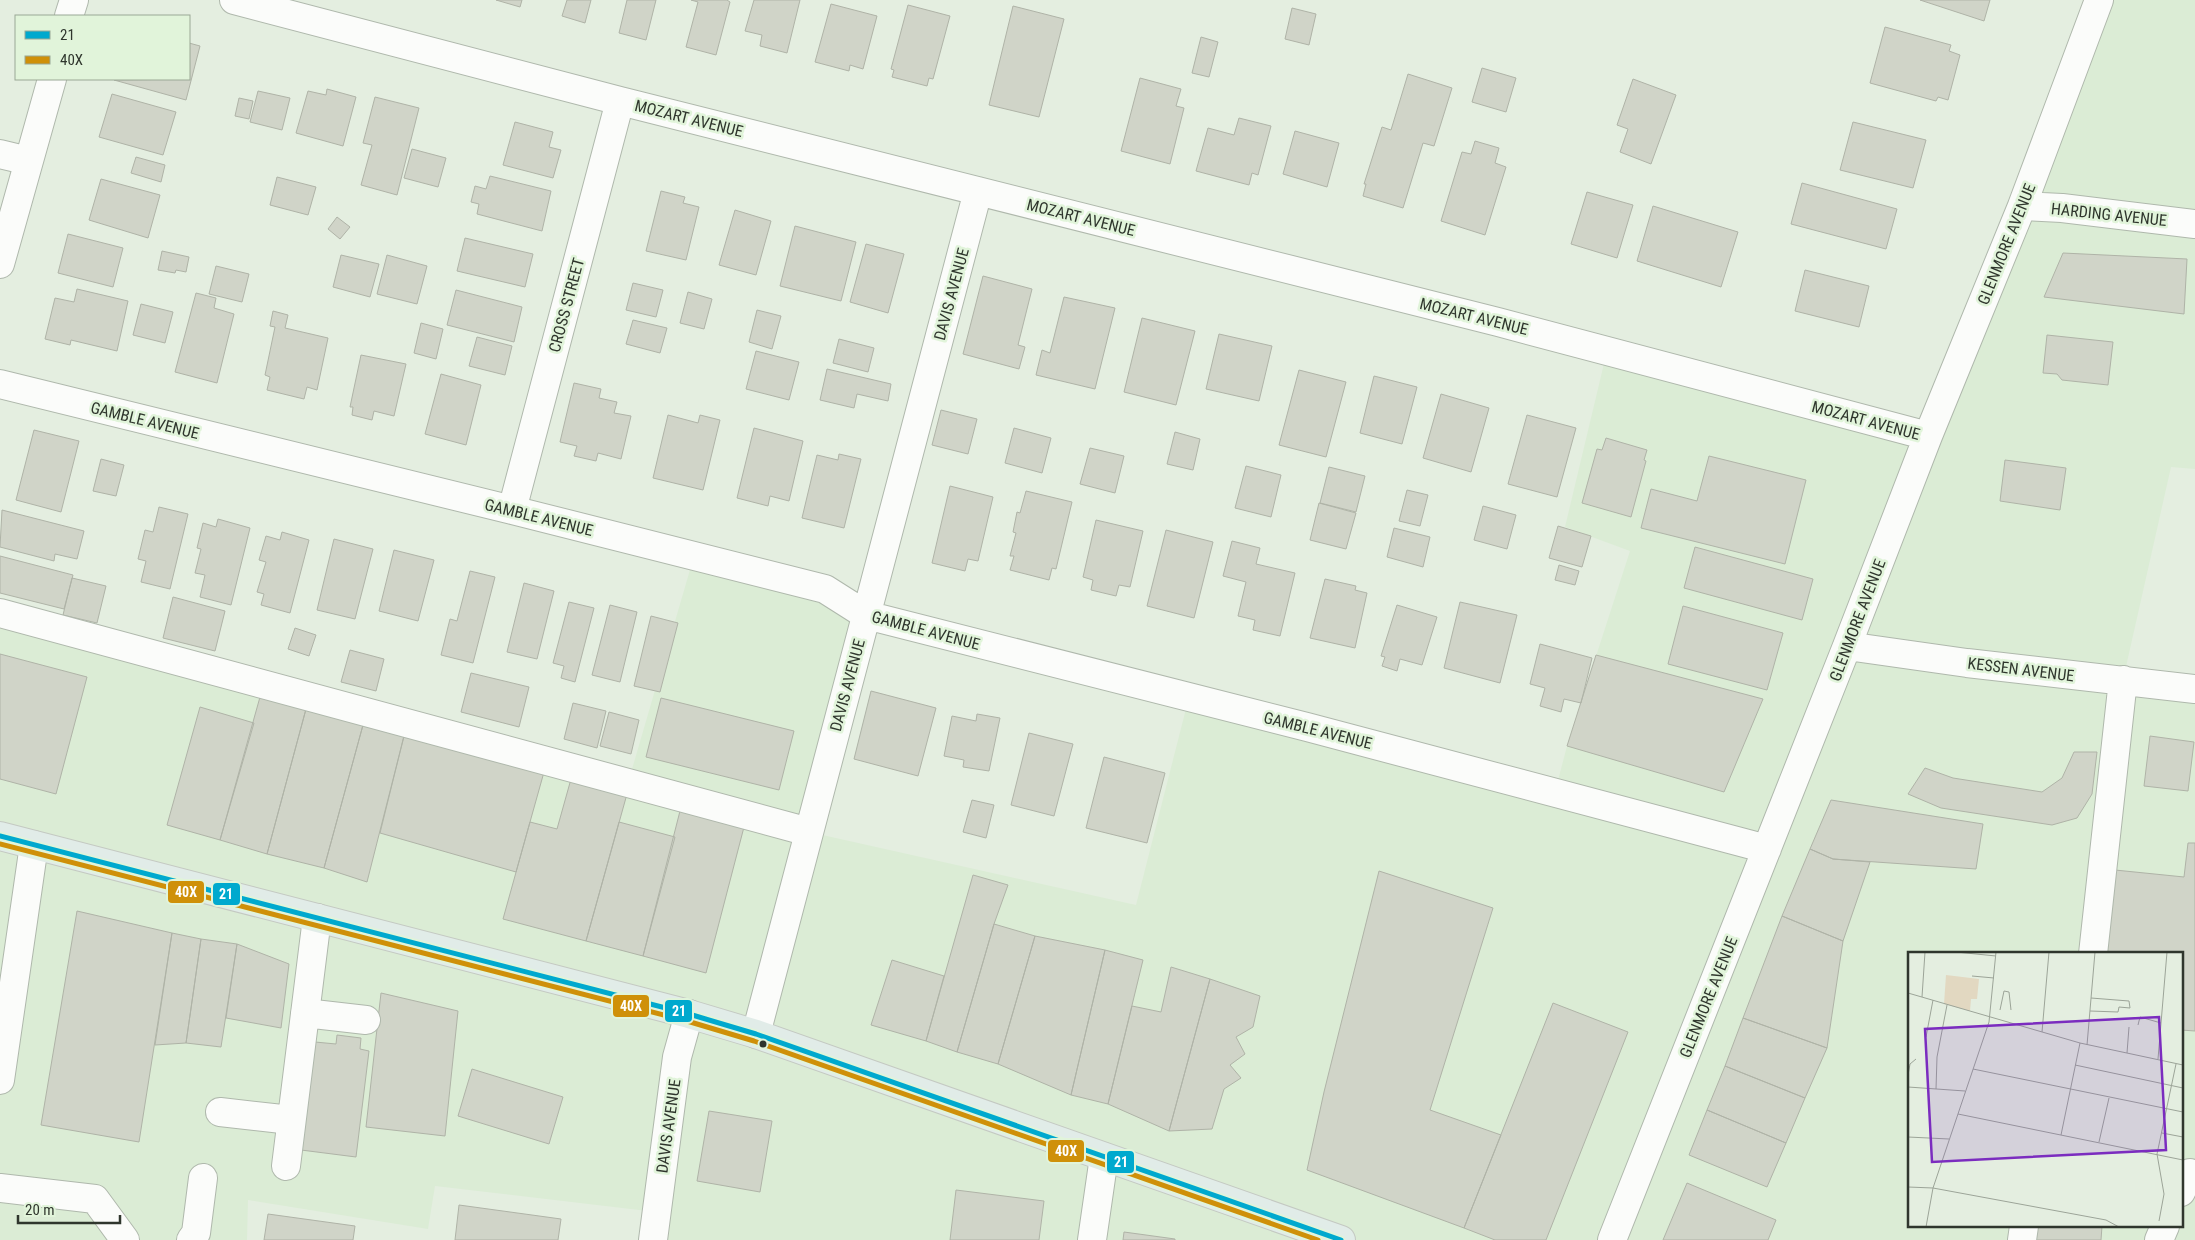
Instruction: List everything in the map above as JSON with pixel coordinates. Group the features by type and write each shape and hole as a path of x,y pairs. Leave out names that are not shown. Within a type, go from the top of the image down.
{"main road":[{"path":"0,836 688,1014 756,1034 1341,1240"}],"street":[{"path":"69,15 74,0"},
{"name":"MOZART AVENUE","path":"234,0 620,101 1488,320 1928,436"},
{"name":"GLENMORE AVENUE","path":"1612,1240 1928,436 2022,206 2099,0"},
{"path":"0,264 52,80"},
{"name":"CROSS STREET","path":"512,510 620,101"},
{"path":"0,154 29,161"},
{"name":"DAVIS AVENUE","path":"756,1034 978,191"},
{"name":"HARDING AVENUE","path":"2022,206 2062,208 2195,224"},
{"name":"GAMBLE AVENUE","path":"0,384 512,510 825,590 866,615 1334,734 1767,849"},
{"path":"0,613 809,832"},
{"name":"KESSEN AVENUE","path":"1847,646 1967,662 2195,688"},
{"path":"2093,952 2122,680"},
{"path":"0,1080 34,846"},
{"path":"286,1166 317,918"},
{"path":"305,1013 366,1020"},
{"name":"DAVIS AVENUE","path":"653,1240 677,1056 688,1014"},
{"path":"220,1112 291,1120"},
{"path":"1092,1240 1104,1157"},
{"path":"191,1240 196,1233 203,1178"},
{"path":"0,1188 95,1199 125,1240"},
{"path":"2159,1240 2164,1228"}],"shaded area":[{"path":"2099,0 2195,0 2195,469 2171,467 2123,680 2195,689 2195,1240 653,1240 656,1212 435,1186 428,1229 248,1200 247,1240 0,1240 0,613 628,783 694,556 866,615 809,832 1136,905 1189,697 1555,792 1567,746 1630,551 1565,527 1607,351 1928,436"}],"building":[{"path":"496,0 522,0 520,7"},
{"path":"567,0 591,0 585,23 562,16"},
{"path":"627,0 656,0 646,40 619,33"},
{"path":"691,0 727,0 730,2 716,55 686,47 698,2"},
{"path":"754,0 800,0 787,53 760,46 762,35 745,31"},
{"path":"1920,0 1990,0 1984,21"},
{"path":"831,4 877,16 863,69 850,65 849,71 815,62"},
{"path":"908,5 950,16 933,79 929,78 927,86 892,77 894,70 891,69"},
{"path":"1013,6 1064,19 1039,117 989,105"},
{"path":"1292,8 1316,14 1309,45 1285,39"},
{"path":"1885,27 1951,45 1949,51 1960,55 1948,100 1938,97 1936,101 1870,83"},
{"path":"1201,37 1218,42 1209,77 1192,73"},
{"path":"190,43 200,46 186,100 114,80 190,80"},
{"path":"1482,68 1516,78 1506,112 1472,102"},
{"path":"1408,74 1452,88 1434,146 1423,143 1403,208 1363,196 1366,184 1364,184 1382,127 1391,130"},
{"path":"1140,78 1181,89 1176,106 1184,108 1170,164 1121,151"},
{"path":"1633,79 1676,95 1651,164 1620,152 1628,129 1617,125"},
{"path":"327,89 356,97 343,146 296,133 308,91 326,95"},
{"path":"258,91 290,98 282,130 250,122"},
{"path":"112,94 176,112 163,155 99,137"},
{"path":"375,97 419,108 397,195 361,185 372,145 363,143"},
{"path":"239,98 253,101 249,119 235,116"},
{"path":"1239,118 1271,126 1258,175 1252,173 1249,185 1196,171 1208,128 1234,135"},
{"path":"515,122 553,132 549,147 561,150 553,178 503,165"},
{"path":"1853,122 1926,140 1913,188 1840,170"},
{"path":"1295,131 1339,143 1327,187 1283,174"},
{"path":"1475,141 1499,148 1495,163 1506,167 1485,235 1441,221 1462,152 1471,154"},
{"path":"412,149 446,158 438,187 404,178"},
{"path":"136,157 165,165 161,182 131,173"},
{"path":"490,176 551,191 542,231 477,214 479,204 471,202 475,186 486,189"},
{"path":"277,177 316,187 308,215 270,205"},
{"path":"101,179 160,195 148,238 89,220"},
{"path":"1802,183 1897,209 1886,249 1791,224"},
{"path":"661,191 685,197 683,203 699,207 686,260 646,251"},
{"path":"1587,192 1633,205 1617,258 1571,244"},
{"path":"1653,206 1738,232 1721,287 1637,261"},
{"path":"735,210 771,221 756,275 719,265"},
{"path":"337,217 350,227 340,239 328,229"},
{"path":"795,226 856,242 841,301 780,286"},
{"path":"68,234 123,248 113,287 58,273"},
{"path":"465,238 533,254 525,287 457,271"},
{"path":"866,244 904,254 888,313 850,302"},
{"path":"162,251 189,257 186,272 176,270 175,273 158,270"},
{"path":"2063,253 2187,259 2184,314 2044,297"},
{"path":"341,255 379,264 370,297 333,287"},
{"path":"387,255 427,266 417,304 377,294"},
{"path":"216,266 249,274 242,302 209,294"},
{"path":"1805,270 1869,286 1859,327 1795,311"},
{"path":"983,276 1032,289 1018,345 1025,347 1019,369 963,354"},
{"path":"633,283 663,290 656,317 626,310"},
{"path":"77,289 128,301 117,351 71,340 70,345 45,339 55,298 74,302"},
{"path":"456,290 522,307 514,342 447,325"},
{"path":"688,292 712,299 704,329 680,323"},
{"path":"196,293 216,298 214,308 234,314 217,383 175,372"},
{"path":"1064,297 1115,308 1095,389 1036,375 1042,350 1050,353"},
{"path":"141,304 173,312 165,343 133,335"},
{"path":"757,310 781,316 772,349 749,342"},
{"path":"273,311 288,315 285,328 328,338 317,390 307,387 304,399 267,390 270,377 265,375 275,327 270,326"},
{"path":"1142,318 1195,331 1176,405 1124,392"},
{"path":"633,320 667,328 660,353 626,344"},
{"path":"421,323 443,329 436,359 414,353"},
{"path":"1219,334 1272,346 1259,401 1206,389"},
{"path":"2047,335 2113,342 2108,385 2062,380 2057,374 2043,373"},
{"path":"477,337 512,346 505,375 469,366"},
{"path":"839,339 874,348 868,372 833,363"},
{"path":"756,351 799,362 789,400 746,389"},
{"path":"361,355 406,364 394,416 374,411 372,420 352,415 353,407 350,407"},
{"path":"827,369 891,384 888,401 857,394 854,408 820,400"},
{"path":"1299,370 1346,382 1326,457 1279,445"},
{"path":"441,374 481,385 466,445 425,434"},
{"path":"1374,376 1417,387 1402,444 1360,433"},
{"path":"574,383 601,389 599,398 617,402 614,413 631,416 621,459 598,453 596,461 574,456 577,446 560,442"},
{"path":"1441,394 1489,408 1471,472 1423,458"},
{"path":"941,410 977,419 968,454 932,445"},
{"path":"668,415 698,423 700,415 720,420 703,490 653,478"},
{"path":"1527,415 1576,428 1557,497 1508,484"},
{"path":"754,428 803,441 789,501 770,496 768,506 737,498"},
{"path":"1014,428 1051,438 1042,473 1005,463"},
{"path":"34,430 79,441 61,512 16,500"},
{"path":"1175,432 1200,439 1193,470 1167,464"},
{"path":"1606,438 1647,450 1644,460 1646,461 1631,517 1582,503 1597,449 1602,450"},
{"path":"1090,448 1124,456 1115,493 1080,484"},
{"path":"839,454 861,459 844,528 802,518 817,455 838,460"},
{"path":"1709,456 1806,480 1785,564 1641,528 1651,489 1697,501"},
{"path":"101,459 124,465 116,496 93,491"},
{"path":"2005,460 2066,468 2060,510 2000,501"},
{"path":"1246,466 1281,475 1271,517 1235,508"},
{"path":"1329,467 1365,476 1356,512 1320,503"},
{"path":"950,486 993,497 978,561 968,559 965,571 932,563"},
{"path":"1407,490 1428,495 1420,526 1399,521"},
{"path":"1026,491 1072,502 1056,569 1052,568 1049,580 1010,570 1014,556 1010,556 1016,533 1013,532 1017,512 1020,513"},
{"path":"1319,503 1356,513 1346,549 1310,540"},
{"path":"1483,506 1516,515 1507,549 1474,540"},
{"path":"159,507 188,514 170,589 141,582 146,561 138,559 145,530 153,532"},
{"path":"2,510 84,531 77,559 55,554 54,561 0,547"},
{"path":"218,519 250,528 231,605 200,597 205,575 195,573 201,549 197,548 203,523 216,527"},
{"path":"1096,520 1143,531 1130,587 1119,585 1116,596 1091,590 1093,580 1083,577"},
{"path":"1558,526 1591,536 1582,567 1549,558"},
{"path":"1394,528 1430,537 1423,567 1387,557"},
{"path":"1166,530 1213,542 1194,618 1147,606"},
{"path":"282,532 309,540 290,613 261,605 264,594 257,592 266,562 259,560 266,536 280,540"},
{"path":"334,539 373,549 355,619 317,610"},
{"path":"1232,541 1260,548 1256,564 1295,573 1280,636 1253,630 1255,620 1238,616 1246,582 1223,576"},
{"path":"1695,547 1813,579 1802,620 1684,588"},
{"path":"394,550 434,560 418,621 379,611"},
{"path":"0,556 73,575 64,609 0,593"},
{"path":"1559,565 1579,571 1575,585 1555,580"},
{"path":"470,571 495,577 473,663 441,655 450,619 457,621"},
{"path":"72,578 106,586 97,623 63,615"},
{"path":"1325,579 1356,586 1355,590 1367,593 1355,648 1310,638"},
{"path":"524,583 554,591 537,659 507,652"},
{"path":"173,597 225,611 215,651 163,638"},
{"path":"569,602 594,608 575,682 561,678 564,666 553,663"},
{"path":"1460,602 1517,615 1500,683 1444,668"},
{"path":"610,605 637,612 620,682 592,675"},
{"path":"1397,605 1437,617 1422,665 1400,659 1397,671 1382,666 1385,657 1381,656"},
{"path":"1683,606 1783,633 1767,690 1668,664"},
{"path":"651,616 678,623 660,692 634,686"},
{"path":"295,628 316,635 309,656 288,649"},
{"path":"1540,644 1592,658 1581,703 1564,699 1561,712 1540,706 1545,688 1530,684"},
{"path":"350,650 384,659 376,691 341,682"},
{"path":"0,654 87,677 56,794 0,779"},
{"path":"1596,655 1763,699 1724,792 1567,746"},
{"path":"471,673 529,687 519,727 461,712"},
{"path":"871,691 936,708 918,776 854,759"},
{"path":"260,697 306,709 267,854 220,840"},
{"path":"661,698 794,731 779,790 646,757"},
{"path":"573,703 606,711 597,748 564,739"},
{"path":"200,707 254,723 220,840 167,825"},
{"path":"306,709 363,725 324,868 267,854"},
{"path":"609,712 639,720 631,754 600,746"},
{"path":"977,714 1000,718 989,771 963,767 964,760 944,756 952,716 976,721"},
{"path":"363,725 404,736 367,882 324,868"},
{"path":"1029,733 1073,744 1054,816 1011,805"},
{"path":"404,736 544,772 516,872 380,833"},
{"path":"2150,736 2194,742 2188,791 2144,786"},
{"path":"2074,752 2097,752 2092,794 2077,818 2052,825 1941,808 1908,794 1925,768 1953,778 2042,792 2062,778"},
{"path":"1104,757 1165,773 1147,843 1086,828"},
{"path":"571,779 627,794 586,941 503,919 530,822 557,829"},
{"path":"972,800 994,805 986,838 963,832"},
{"path":"1831,800 1983,824 1976,869 1833,859 1810,849"},
{"path":"680,811 744,827 706,973 643,956"},
{"path":"619,822 675,837 643,956 586,941"},
{"path":"2188,843 2195,843 2195,1031 2182,1030 2182,952 2107,952 2115,870 2184,877"},
{"path":"1810,849 1833,859 1870,862 1843,941 1782,916"},
{"path":"1379,871 1493,908 1430,1110 1501,1135 1464,1228 1307,1170 1324,1092"},
{"path":"973,875 1008,885 994,924 957,1052 926,1041"},
{"path":"77,911 172,933 139,1142 41,1125"},
{"path":"1782,916 1843,941 1827,1048 1743,1018"},
{"path":"994,924 1035,936 998,1064 957,1052"},
{"path":"172,933 201,939 186,1043 155,1045"},
{"path":"1035,936 1105,950 1071,1095 998,1064"},
{"path":"201,939 237,944 221,1047 186,1043"},
{"path":"237,944 289,964 281,1028 226,1018"},
{"path":"1105,950 1143,960 1108,1104 1071,1095"},
{"path":"892,960 944,976 926,1041 871,1025"},
{"path":"1171,967 1210,979 1169,1131 1108,1104 1132,1006 1161,1012"},
{"path":"1210,979 1260,996 1253,1027 1236,1037 1245,1054 1230,1065 1241,1078 1224,1089 1212,1129 1169,1131"},
{"path":"381,993 458,1011 445,1136 366,1127"},
{"path":"1553,1003 1628,1032 1546,1240 1495,1240 1464,1228"},
{"path":"1743,1018 1827,1048 1805,1098 1725,1066"},
{"path":"337,1035 361,1038 360,1049 369,1051 356,1157 301,1150 315,1042 336,1044"},
{"path":"1725,1066 1805,1098 1786,1143 1707,1110"},
{"path":"472,1069 563,1097 549,1144 458,1116"},
{"path":"1707,1110 1786,1143 1767,1187 1689,1155"},
{"path":"709,1111 772,1121 760,1192 697,1181"},
{"path":"1687,1183 1776,1220 1768,1240 1663,1240"},
{"path":"956,1190 1044,1201 1039,1240 950,1240"},
{"path":"459,1205 561,1219 558,1240 455,1240"},
{"path":"268,1214 355,1226 353,1240 264,1240"},
{"path":"2027,1228 2102,1228 2101,1240 2025,1240"},
{"path":"1124,1232 1175,1239 1175,1240 1123,1240"}],"transit line":[{"name":"21","path":"0,836 689,1014 756,1034 1341,1240"},
{"name":"40X","path":"0,844 687,1021 754,1041 1318,1240"}]}
